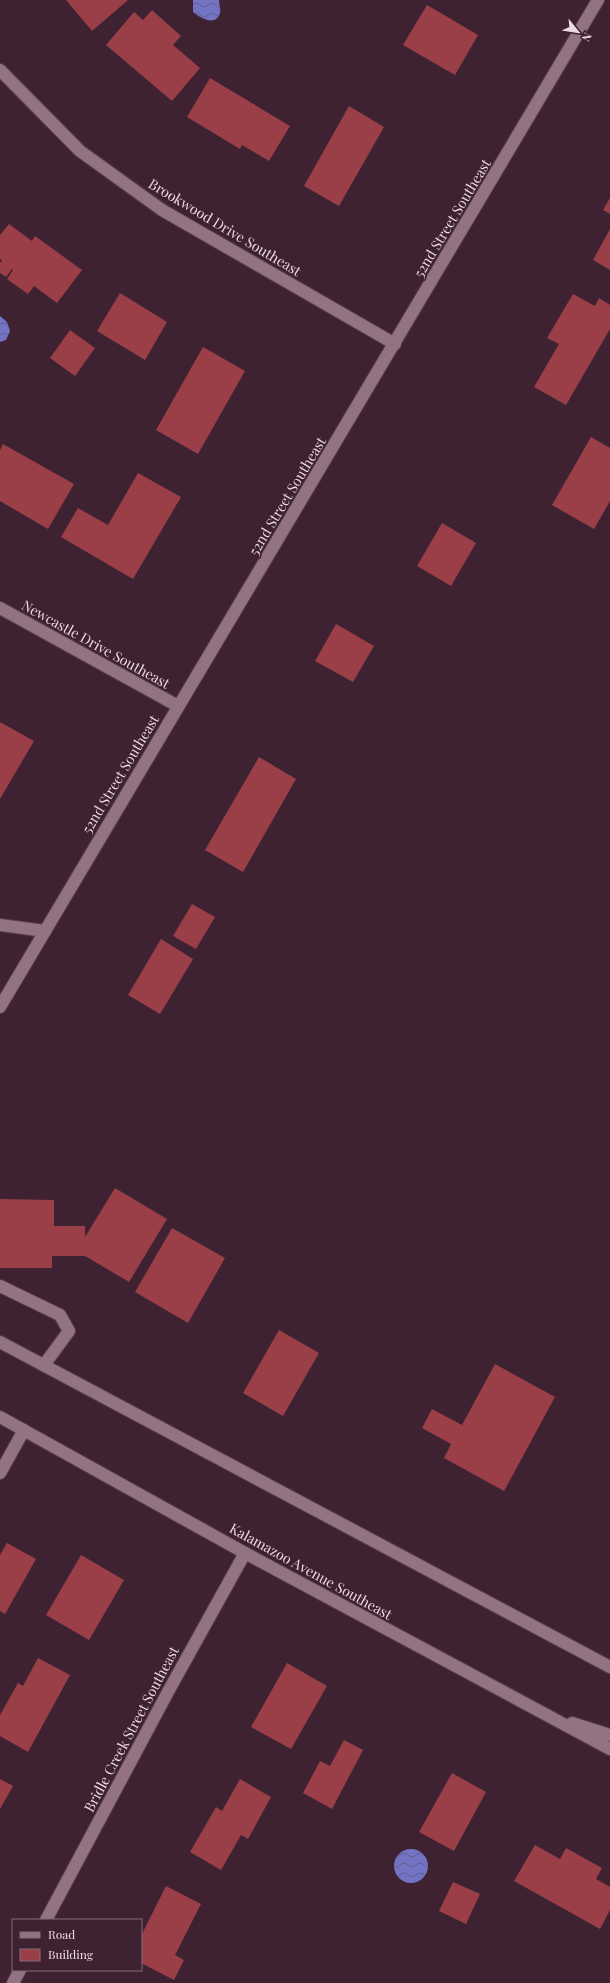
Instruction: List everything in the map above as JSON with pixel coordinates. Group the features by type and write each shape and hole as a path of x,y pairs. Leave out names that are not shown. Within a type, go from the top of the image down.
{"main road":[{"name":"52nd Street Southeast","path":"0,1007 178,706 396,344 598,0"},
{"name":"Brookwood Drive Southeast","path":"0,70 80,151 162,210 396,344"},
{"name":"Newcastle Drive Southeast","path":"0,608 178,706"},
{"path":"0,925 45,931"},
{"path":"0,1286 60,1315 69,1331 44,1365"},
{"path":"0,1342 610,1667"},
{"name":"Kalamazoo Avenue Southeast","path":"0,1417 245,1553 610,1749"},
{"path":"0,1473 24,1430"},
{"name":"Bridle Creek Street Southeast","path":"47,1919 169,1690 245,1553"},
{"path":"541,1712 610,1735"},
{"path":"13,1983 19,1971"}],"water":[{"path":"193,0 219,0 220,13 218,17 215,20 208,20 193,12"},
{"path":"0,316 7,322 10,331 6,340 0,342"},
{"path":"408,1849 414,1849 423,1854 427,1860 427,1872 423,1878 414,1883 408,1883 399,1878 394,1869 394,1863 399,1854"}],"building":[{"path":"66,0 128,0 92,31"},
{"path":"427,5 478,35 455,75 403,45"},
{"path":"152,10 181,36 173,45 200,68 172,101 106,45 134,12 143,20"},
{"path":"210,78 290,126 269,161 242,145 240,149 187,117"},
{"path":"349,106 384,127 339,206 304,186"},
{"path":"610,198 610,214 603,210"},
{"path":"9,224 32,241 35,236 82,270 57,303 34,286 28,294 7,279 13,270 12,269 6,277 0,273 0,263 2,260 0,259 0,235"},
{"path":"610,229 610,270 593,260"},
{"path":"120,293 167,322 145,360 97,331"},
{"path":"573,294 595,306 599,298 610,305 610,329 566,405 534,387 559,344 547,338"},
{"path":"70,330 95,348 75,376 50,358"},
{"path":"203,347 245,371 198,454 156,430"},
{"path":"591,437 610,448 610,501 594,529 552,505"},
{"path":"3,444 74,484 48,529 0,501 0,450"},
{"path":"138,473 181,497 133,579 61,537 78,508 108,525"},
{"path":"442,523 476,543 451,586 417,566"},
{"path":"336,624 374,646 353,682 315,661"},
{"path":"0,722 34,741 0,799"},
{"path":"259,757 296,779 243,872 205,850"},
{"path":"192,904 215,917 196,949 173,936"},
{"path":"161,939 193,959 160,1014 128,995"},
{"path":"115,1188 167,1219 129,1282 85,1256 52,1256 52,1268 0,1268 0,1199 54,1200 54,1226 85,1226 85,1237"},
{"path":"172,1228 225,1258 188,1323 135,1292"},
{"path":"279,1330 319,1353 283,1416 243,1393"},
{"path":"495,1364 555,1397 504,1491 444,1458 451,1444 422,1428 432,1409 462,1425"},
{"path":"7,1543 36,1559 5,1614 0,1611 0,1555"},
{"path":"81,1555 124,1580 89,1640 46,1615"},
{"path":"38,1658 70,1675 28,1752 0,1736 0,1715 18,1683 23,1686"},
{"path":"287,1663 327,1686 291,1749 251,1727"},
{"path":"344,1740 363,1750 332,1809 303,1793 320,1761 330,1766"},
{"path":"452,1773 486,1792 454,1851 419,1832"},
{"path":"0,1779 13,1786 0,1809"},
{"path":"240,1779 271,1797 248,1839 241,1835 221,1870 190,1852 216,1807 222,1811"},
{"path":"535,1845 560,1859 566,1848 602,1868 596,1879 610,1887 610,1910 600,1929 514,1881"},
{"path":"453,1882 480,1894 466,1924 439,1911"},
{"path":"166,1886 201,1904 175,1955 184,1960 174,1980 142,1964 142,1934"}]}
